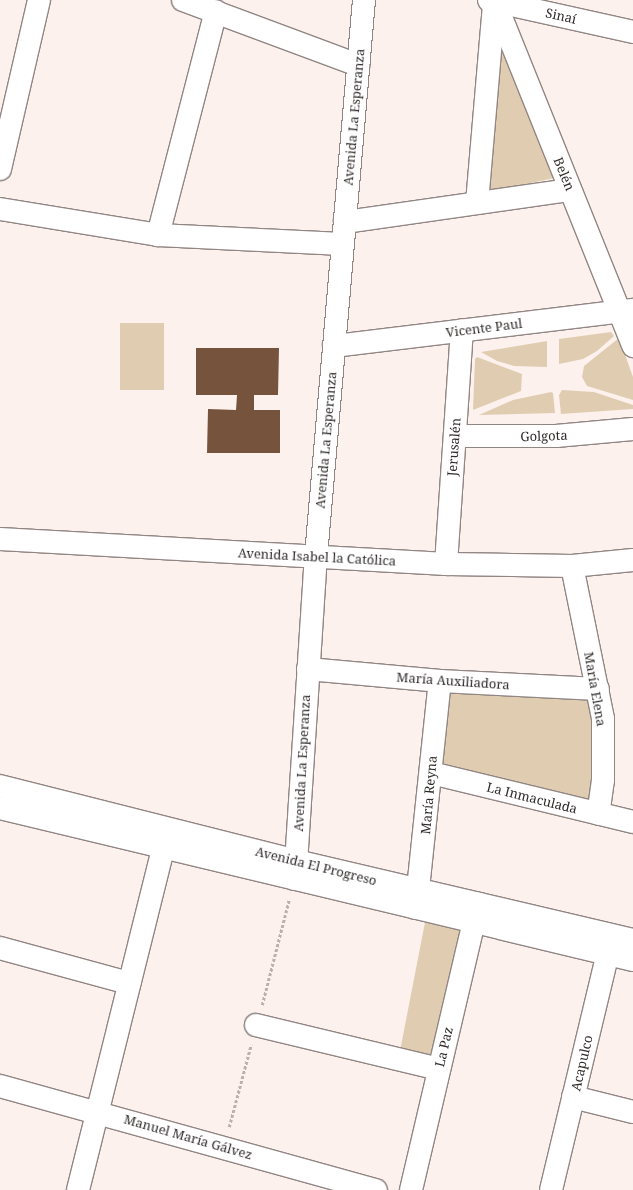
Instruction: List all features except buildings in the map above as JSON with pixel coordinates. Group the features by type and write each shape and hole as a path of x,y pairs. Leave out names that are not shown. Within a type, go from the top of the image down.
{"street":[{"path":"0,170 38,0"},
{"path":"183,0 358,65"},
{"name":"Avenida La Esperanza","path":"296,871 316,556 364,0"},
{"path":"477,203 492,1"},
{"name":"Sinaí","path":"492,1 633,32"},
{"name":"Belén","path":"492,1 570,190 627,310 633,346"},
{"path":"158,235 216,11"},
{"path":"345,222 570,190"},
{"path":"0,209 158,235 342,244"},
{"name":"Vicente Paul","path":"334,346 627,310"},
{"name":"Jerusalén","path":"446,564 462,331"},
{"name":"Golgota","path":"455,436 556,436 633,429"},
{"name":"Avenida Isabel la Católica","path":"0,539 446,564 572,566 633,560"},
{"name":"María Elena","path":"572,566 603,719 604,748 598,814"},
{"name":"María Auxiliadora","path":"308,669 440,681 598,689"},
{"name":"María Reyna","path":"418,899 440,681"},
{"name":"La Inmaculada","path":"431,773 633,822"},
{"name":"Avenida El Progreso","path":"0,786 296,871 610,944 633,960"},
{"name":"Avenida El Progreso","path":"0,808 163,848 296,871"},
{"path":"78,1190 163,848"},
{"name":"La Paz","path":"411,1190 476,913"},
{"name":"Avenida El Progreso","path":"610,944 633,940"},
{"name":"Acapulco","path":"551,1190 610,944"},
{"path":"0,948 130,983"},
{"path":"256,1025 439,1069"},
{"name":"Manuel María Gálvez","path":"0,1086 98,1111 376,1190"},
{"path":"573,1097 633,1112"}],"shaded area":[{"path":"502,36 554,178 485,193"},
{"path":"120,323 164,323 164,390 120,390"},
{"path":"611,332 614,336 597,351 583,359 559,364 559,339"},
{"path":"619,338 633,377 633,400 587,386 582,377 584,366"},
{"path":"547,341 547,367 514,366 497,361 481,352"},
{"path":"477,357 522,374 521,391 473,410 475,359"},
{"path":"562,390 594,392 633,405 633,409 561,414 559,395"},
{"path":"551,392 553,393 555,413 479,415 513,400"},
{"path":"445,687 591,695 596,750 591,805 437,767"},
{"path":"427,912 469,920 442,1058 400,1049"}]}
